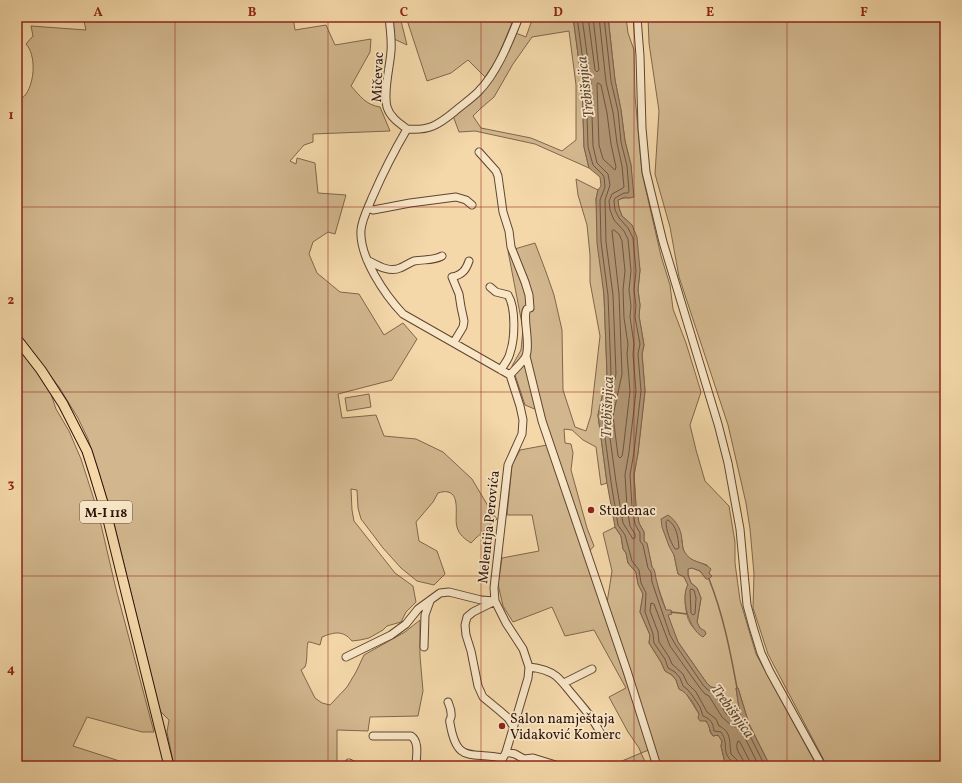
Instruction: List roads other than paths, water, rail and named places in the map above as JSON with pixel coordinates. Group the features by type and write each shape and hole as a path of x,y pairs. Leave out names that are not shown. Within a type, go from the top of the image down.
{"main road":[{"name":"M-I 118","path":"17,339 49,380 71,418 87,451 107,516 169,766"}],"street":[{"name":"Mičevac","path":"389,17 391,50 386,96 387,106 390,114 398,123 407,129"},
{"path":"518,17 513,32 498,63 488,80 479,91 452,113 427,129 407,129 391,158 368,208 361,230 362,244 367,259 389,298 403,314 510,375 526,356"},
{"path":"639,18 642,128 646,172 663,242 718,424 728,463 740,529 747,605 761,653 822,766"},
{"path":"478,152 496,171 498,176 503,212 509,231 511,247 529,295 530,308 527,309 526,312 528,329 526,356 542,422 627,671 657,766"},
{"path":"368,208 373,210 456,197 466,200 472,205"},
{"path":"367,259 381,267 391,270 398,269 414,261 436,260 442,256"},
{"path":"454,342 463,327 464,321 460,294 452,277 460,275 469,261"},
{"path":"490,287 496,292 508,295 511,301 513,343 508,358 501,370"},
{"name":"Melentija Perovića","path":"499,766 504,755 528,678 529,667 523,649 494,601 496,566 508,465 522,434 523,420 510,375"},
{"name":"Melentija Perovića","path":"346,657 391,635 406,624 418,609 440,593 449,592 481,600 494,601"},
{"path":"424,647 425,615 430,601"},
{"name":"Melentija Perovića","path":"494,601 473,612 467,617 465,625 466,635 471,651 478,686 483,697 508,718 513,726"},
{"path":"529,667 545,670 555,675 564,683 596,723 601,734"},
{"path":"564,683 592,669"},
{"path":"448,702 452,710 450,721 458,749 464,753 471,755 515,754 525,762 533,758 559,766"},
{"path":"373,736 411,736 414,738 417,743 416,766"}],"water":[{"name":"Trebišnjica","path":"573,17 608,17 615,80 625,141 631,165 634,197 625,197 618,200 622,216 632,225 637,237 640,270 638,290 640,305 639,316 644,345 642,354 645,391 634,475 636,506 639,523 644,532 644,541 647,543 652,567 655,572 662,600 666,610 671,610 672,614 668,615 678,642 706,682 711,687 716,688 727,708 733,715 739,718 740,715 736,688 738,688 749,724 770,766 735,766 725,763 721,746 722,741 718,735 713,736 706,721 700,721 698,718 699,714 691,700 679,689 676,680 672,675 665,671 649,643 650,635 640,612 643,594 638,584 636,572 628,563 626,553 623,549 621,536 615,527 607,483 598,415 607,374 604,295 597,243 596,199 598,190 601,186 600,177 589,168 584,147 582,84"},
{"path":"668,515 674,520 678,527 681,534 683,549 687,555 693,560 708,566 711,569 709,573 712,576 709,579 706,579 700,571 692,568 688,569 688,575 691,583 697,588 701,598 697,622 700,628 705,631 706,634 703,637 694,628 687,613 685,598 688,585 684,577 678,574 674,555 662,527 661,519"}],"waterway":[{"path":"709,579 729,646 737,688"},
{"path":"671,612 687,614"}],"place":[{"name":"Studenac","path":"591,510"},
{"name":"Salon namještaja Vidaković Komerc","path":"502,726"}]}
